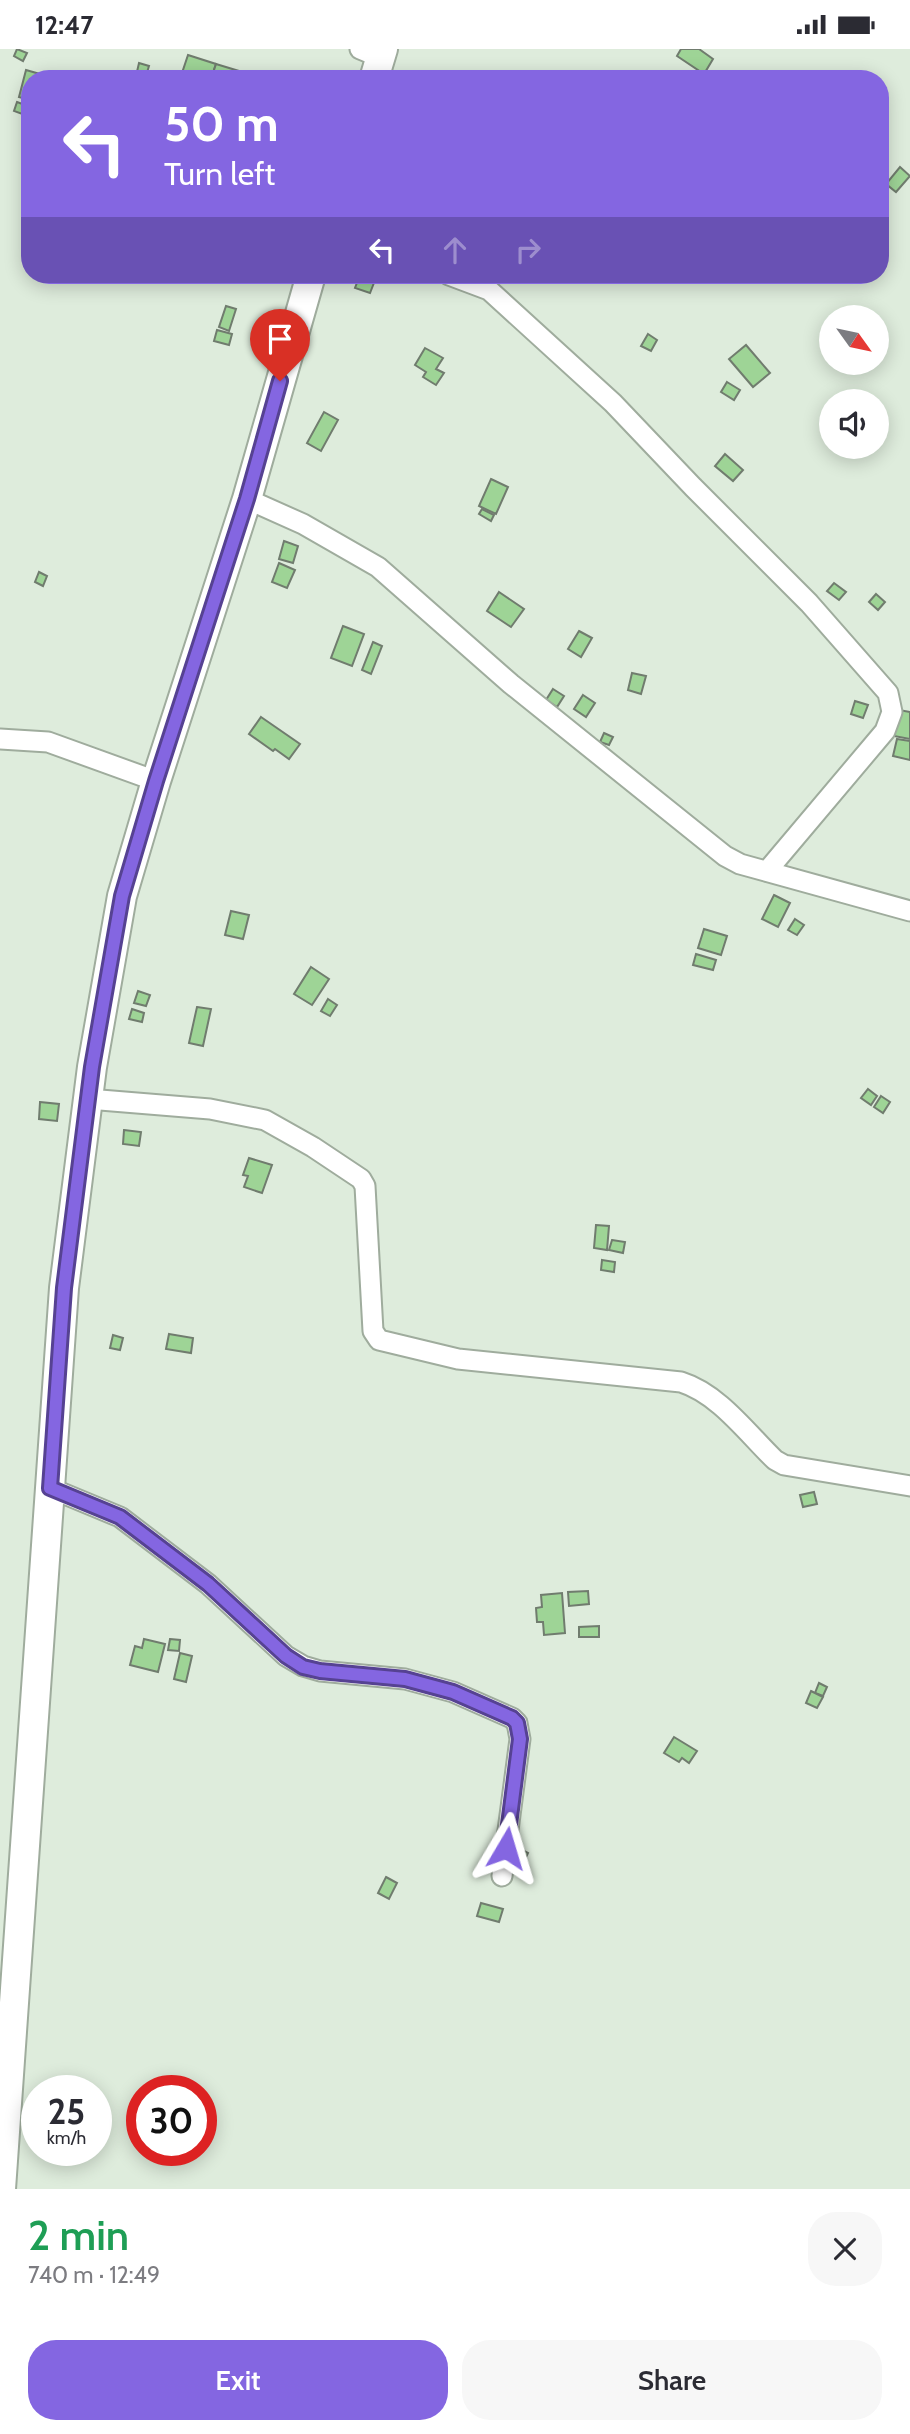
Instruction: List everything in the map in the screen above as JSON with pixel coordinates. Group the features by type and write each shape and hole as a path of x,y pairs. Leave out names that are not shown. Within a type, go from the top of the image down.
{"street":[{"path":"1,2189 64,1288 88,1099 122,896 156,781 247,499 308,284"},
{"path":"472,284 489,291 613,403 809,603 888,693 892,712 885,731 767,871"},
{"path":"247,499 303,524 378,567 511,684 725,856 740,863 910,911"},
{"path":"0,739 48,742 156,781"},
{"path":"88,1099 211,1109 265,1120 313,1147 361,1179 365,1186 373,1331 379,1340 458,1359 681,1381 698,1387 714,1399 775,1460 784,1465 910,1486"},
{"path":"50,1488 120,1517 208,1584 286,1656 303,1667 405,1679 453,1692 512,1718 517,1723 520,1739 502,1876"}],"building":[{"path":"17,49 27,53 23,61 14,56"},
{"path":"681,49 699,49 713,59 706,70 698,70 677,56"},
{"path":"188,55 216,64 214,70 183,70"},
{"path":"139,63 149,66 148,70 137,70"},
{"path":"216,64 236,70 214,70"},
{"path":"17,102 21,103 21,114 14,111"},
{"path":"900,167 910,176 896,192 889,186 889,180"},
{"path":"357,284 374,284 370,293 355,288"},
{"path":"226,306 236,309 229,331 219,327"},
{"path":"217,330 232,334 229,345 214,341"},
{"path":"648,334 657,340 651,351 641,346"},
{"path":"746,345 770,373 753,387 729,359"},
{"path":"425,348 443,358 436,369 444,373 436,385 423,377 426,372 415,365"},
{"path":"727,382 740,390 734,400 721,392"},
{"path":"324,412 338,420 321,451 307,443"},
{"path":"725,454 743,470 733,481 715,466"},
{"path":"491,479 508,487 496,514 479,506"},
{"path":"482,509 494,515 491,521 479,514"},
{"path":"284,541 298,546 293,563 279,559"},
{"path":"279,563 295,570 287,588 272,582"},
{"path":"39,572 47,576 43,586 35,582"},
{"path":"834,583 846,592 839,600 827,591"},
{"path":"499,592 524,609 511,627 487,611"},
{"path":"876,594 885,602 878,610 869,602"},
{"path":"343,626 364,634 352,666 331,658"},
{"path":"579,631 592,638 581,657 568,649"},
{"path":"373,642 382,646 371,674 362,670"},
{"path":"632,673 646,676 641,694 628,690"},
{"path":"553,689 564,696 557,707 546,700"},
{"path":"583,695 595,703 586,717 574,709"},
{"path":"855,701 868,705 863,718 851,714"},
{"path":"899,710 910,712 910,739 894,736"},
{"path":"261,717 300,744 289,759 249,734"},
{"path":"604,733 613,737 609,745 600,742"},
{"path":"897,739 910,741 910,760 893,756"},
{"path":"774,895 790,903 778,927 762,919"},
{"path":"231,911 249,915 243,939 225,935"},
{"path":"795,919 804,925 797,935 788,930"},
{"path":"704,929 727,936 721,955 698,948"},
{"path":"696,954 716,960 713,970 693,965"},
{"path":"311,967 329,979 312,1005 294,994"},
{"path":"138,991 150,995 146,1006 134,1003"},
{"path":"328,999 337,1005 330,1016 321,1011"},
{"path":"197,1007 211,1009 203,1046 189,1043"},
{"path":"132,1009 144,1013 142,1022 129,1019"},
{"path":"868,1089 877,1096 871,1105 861,1098"},
{"path":"881,1096 890,1102 883,1113 874,1107"},
{"path":"40,1102 59,1104 57,1121 39,1119"},
{"path":"124,1130 141,1132 139,1146 123,1144"},
{"path":"249,1158 272,1165 262,1193 244,1187 248,1176 243,1175"},
{"path":"596,1225 609,1226 607,1250 594,1248"},
{"path":"612,1240 625,1242 623,1253 609,1250"},
{"path":"602,1260 615,1262 614,1272 601,1270"},
{"path":"169,1334 193,1338 191,1353 166,1349"},
{"path":"113,1335 123,1338 120,1350 110,1348"},
{"path":"814,1492 817,1504 803,1507 800,1495"},
{"path":"588,1591 589,1604 569,1606 568,1592"},
{"path":"562,1593 565,1633 544,1635 543,1622 537,1622 536,1608 542,1607 541,1595"},
{"path":"599,1626 599,1637 579,1637 579,1627"},
{"path":"144,1639 165,1644 158,1672 130,1665 135,1646 142,1648"},
{"path":"170,1639 180,1640 179,1651 168,1650"},
{"path":"180,1653 192,1656 186,1682 174,1679"},
{"path":"819,1683 827,1687 823,1696 815,1693"},
{"path":"811,1691 823,1697 817,1708 806,1703"},
{"path":"674,1737 697,1751 689,1763 682,1758 679,1762 664,1753"},
{"path":"514,1846 528,1853 520,1870 506,1863"},
{"path":"386,1877 397,1883 389,1899 378,1893"},
{"path":"481,1903 503,1909 499,1922 477,1916"}],"route":[{"path":"280,381 247,499 156,781 122,896 92,1067 64,1288 50,1488 120,1517 208,1584 286,1656 303,1667 405,1679 453,1692 512,1718 517,1723 520,1739 506,1848"}]}
